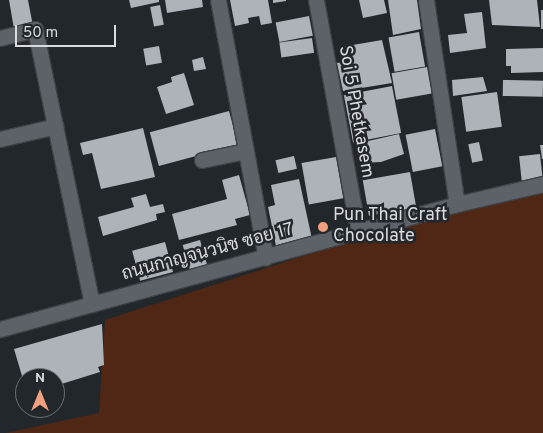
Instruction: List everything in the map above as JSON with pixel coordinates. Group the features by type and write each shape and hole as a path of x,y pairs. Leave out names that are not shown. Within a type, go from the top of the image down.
{"street":[{"path":"218,0 266,258"},
{"name":"Soi 5 Phetkasem","path":"316,0 358,230"},
{"path":"426,0 457,204"},
{"path":"0,38 35,29 92,304"},
{"path":"0,139 56,126"},
{"path":"202,160 246,151"},
{"name":"ถนนกาญจนวนิช ซอย 17","path":"0,329 266,258 358,230 543,184"}],"shaded area":[{"path":"543,189 543,433 6,433 99,413 105,320 421,218"}],"building":[{"path":"9,0 28,0 33,26 14,29"},
{"path":"129,0 159,0 159,2 131,8"},
{"path":"165,0 202,0 203,7 167,13"},
{"path":"230,0 268,0 272,23 261,25 259,16 248,18 249,23 235,26"},
{"path":"273,0 286,0 286,1 273,3"},
{"path":"359,0 384,0 387,13 363,18"},
{"path":"388,0 417,0 421,29 393,35"},
{"path":"489,0 537,0 540,27 492,25"},
{"path":"160,5 164,25 154,27 150,7"},
{"path":"541,10 543,10 543,29 541,29"},
{"path":"482,12 486,48 450,53 448,35 467,33 464,14"},
{"path":"309,16 313,36 279,42 276,22"},
{"path":"419,32 425,66 395,72 388,37"},
{"path":"312,38 314,53 281,57 279,43"},
{"path":"382,40 392,83 343,91 337,63 345,62 341,47"},
{"path":"159,46 162,63 146,66 143,49"},
{"path":"543,48 543,72 511,73 511,66 506,66 506,49"},
{"path":"203,57 206,69 194,71 192,60"},
{"path":"427,67 432,94 396,100 392,73"},
{"path":"184,73 194,105 166,114 157,87 172,82 171,77"},
{"path":"483,77 487,91 453,96 452,80"},
{"path":"503,80 543,81 543,97 503,96"},
{"path":"392,86 401,133 353,142 344,95"},
{"path":"497,92 502,127 466,132 461,97"},
{"path":"229,111 238,145 159,166 150,132"},
{"path":"143,128 155,177 101,189 92,153 83,155 80,143"},
{"path":"435,129 442,166 413,172 406,135"},
{"path":"399,134 404,154 381,162 360,163 355,144"},
{"path":"479,142 483,161 472,163 468,144"},
{"path":"540,145 543,145 543,159 542,159"},
{"path":"540,154 543,183 522,185 519,156"},
{"path":"294,156 297,169 278,173 275,160"},
{"path":"336,157 343,198 309,204 302,163"},
{"path":"410,172 416,207 369,216 363,180"},
{"path":"239,175 250,215 235,219 237,225 179,240 172,214 227,199 222,180"},
{"path":"299,179 312,239 276,246 268,207 275,205 271,185"},
{"path":"146,194 150,207 163,204 165,212 156,214 157,220 103,236 98,217 134,207 131,198"},
{"path":"200,240 209,272 192,277 183,245"},
{"path":"165,242 173,272 140,281 132,251"},
{"path":"102,324 104,365 98,367 100,372 65,383 65,368 20,368 14,349"}],"place":[{"name":"Pun Thai Craft Chocolate","path":"323,227"}]}
